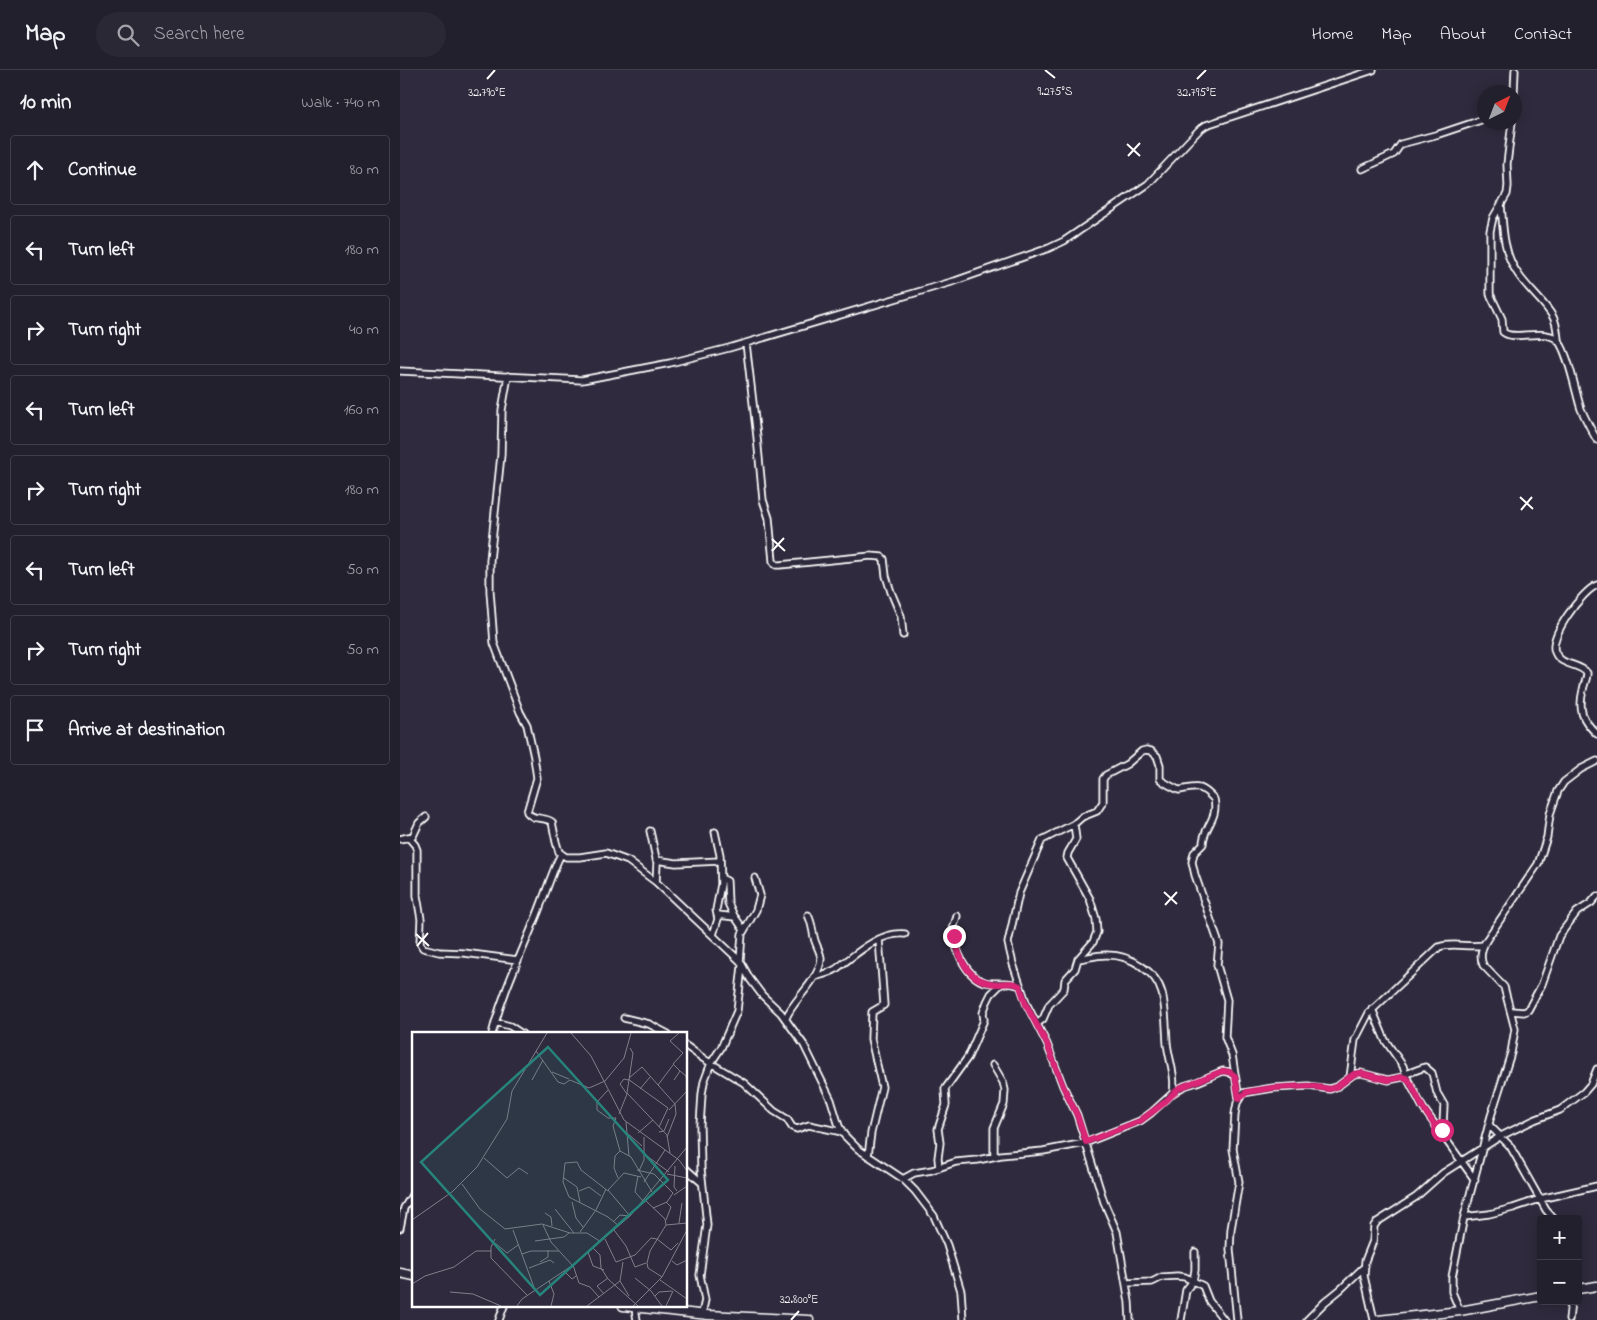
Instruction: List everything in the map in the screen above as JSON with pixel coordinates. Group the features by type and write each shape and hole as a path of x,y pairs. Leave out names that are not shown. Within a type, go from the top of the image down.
{"street":[{"path":"400,372 582,380 670,363 746,343 955,281 1064,241 1148,184 1199,130 1206,126 1373,70"},
{"path":"1514,85 1515,70"},
{"path":"1362,168 1394,154 1401,144 1477,121"},
{"path":"1511,130 1507,164 1508,186 1491,225 1490,294 1502,319 1503,332 1507,335 1544,334 1558,340 1562,344 1582,409 1597,440"},
{"path":"1501,204 1503,237 1511,262 1526,285 1553,317 1558,340"},
{"path":"746,343 763,500 769,518 773,561 778,565 871,556 882,557 890,592 901,616 903,635"},
{"path":"508,376 502,410 501,455 490,560 490,591 494,642 531,739 537,778 527,812 533,817 546,818 552,822 556,842 561,854 566,857 606,853 628,861 656,882 741,963 762,995 786,1018 804,1045 831,1100 842,1132 849,1141 868,1156 903,1179 924,1201 934,1216 946,1241 961,1291 963,1320"},
{"path":"1597,585 1591,588 1574,606 1561,628 1554,648 1555,653 1560,659 1584,669 1587,673 1581,700 1581,710 1585,722 1597,734"},
{"path":"1130,1320 1129,1302 1117,1232 1104,1202 1077,1115 1037,1024 1026,1005 1008,943 1019,893 1042,840 1074,824 1082,817 1097,811 1103,802 1103,779 1106,775 1127,764 1142,751 1146,750 1157,756 1162,782 1180,790 1194,786 1201,788 1214,799 1215,812 1213,819 1203,839 1203,844 1194,853 1192,862 1219,944 1217,965 1227,1000 1226,1037 1232,1055 1239,1099 1235,1114 1233,1149 1239,1182 1231,1228 1230,1249 1237,1320"},
{"path":"1460,1311 1451,1285 1464,1217 1511,1053 1515,1029 1512,1011 1504,988 1483,965 1481,960 1484,945 1538,864 1547,837 1550,814 1558,791 1564,782 1581,768 1597,761"},
{"path":"400,839 409,838 414,834 419,823 426,816"},
{"path":"1037,1024 1043,1019 1049,1005 1064,989 1065,980 1075,969 1078,959 1093,942 1097,932 1096,919 1090,899 1067,858 1076,839 1074,824"},
{"path":"650,831 656,860 656,882"},
{"path":"713,935 717,925 718,915 716,910 721,878 716,832"},
{"path":"409,838 416,845 417,850 416,896 421,919 420,943 423,948 439,952 464,953 518,960"},
{"path":"492,1032 499,1005 561,854"},
{"path":"656,860 676,863 720,861"},
{"path":"721,878 727,881 728,903 744,930"},
{"path":"706,1316 700,1275 707,1225 701,1182 700,1134 702,1094 711,1063 721,1048 737,1011 741,963 740,943 744,930 756,910 760,895 755,878"},
{"path":"1512,1011 1524,1012 1528,1010 1542,984 1562,932 1577,912 1591,903 1597,896"},
{"path":"718,915 734,916"},
{"path":"786,1018 793,1005 814,977 821,958 814,937 812,922 808,915"},
{"path":"957,916 953,931 956,943 964,964 975,979 1002,984 1010,982 1020,986"},
{"path":"814,977 836,969 879,939 892,934 905,934"},
{"path":"868,1156 871,1132 882,1087 871,1045 870,1033 872,1012 874,1009 881,1008 884,1005 879,939"},
{"path":"1350,1077 1354,1040 1361,1024 1372,1009 1438,947 1446,945 1469,947 1484,945"},
{"path":"1078,959 1111,955 1131,960 1138,964 1159,985 1175,1085 1174,1093"},
{"path":"938,1168 940,1143 938,1130 946,1105 944,1089 968,1057 984,1020 983,1012 987,1002 991,994 1002,984"},
{"path":"1372,1009 1385,1040 1423,1108 1475,1180"},
{"path":"624,1018 649,1024 664,1032"},
{"path":"495,1022 510,1026 519,1032"},
{"path":"688,1047 751,1088 774,1111 787,1119 792,1128 797,1129 810,1125 842,1132"},
{"path":"993,1065 1003,1082 1005,1090 1004,1104 994,1128 994,1156"},
{"path":"1239,1099 1247,1092 1272,1088 1308,1086 1330,1089 1361,1073 1388,1080 1406,1076 1425,1067 1430,1069 1437,1093 1444,1105 1443,1125 1440,1133"},
{"path":"903,1179 914,1173 956,1162 1042,1151 1086,1142 1140,1121 1184,1086 1219,1072 1227,1072 1235,1076"},
{"path":"1374,1320 1364,1276 1376,1222 1416,1197 1439,1175 1501,1136 1560,1110 1584,1092 1596,1074"},
{"path":"1489,1125 1510,1146 1551,1215"},
{"path":"688,1170 701,1182"},
{"path":"1464,1217 1505,1210 1540,1198 1597,1186"},
{"path":"400,1228 404,1208 412,1195"},
{"path":"1181,1320 1186,1290 1193,1281 1196,1270 1195,1252"},
{"path":"1307,1320 1324,1302 1365,1266"},
{"path":"1126,1283 1152,1282 1162,1277 1178,1276 1193,1281 1203,1286 1209,1301 1224,1320"},
{"path":"1582,1288 1597,1286"},
{"path":"1378,1320 1460,1311 1537,1297"},
{"path":"1569,1320 1571,1305"},
{"path":"499,1320 503,1308"},
{"path":"637,1320 635,1308 706,1316 809,1320"}],"route":[{"path":"954,936 964,964 975,979 995,984 1014,982 1020,986 1026,1005 1047,1044 1063,1086 1081,1125 1086,1142 1140,1121 1164,1103 1179,1088 1223,1071 1235,1076 1239,1099 1247,1092 1272,1088 1308,1086 1330,1089 1338,1086 1354,1074 1361,1073 1388,1080 1403,1077 1411,1084 1423,1108 1440,1133 1442,1130"}]}
